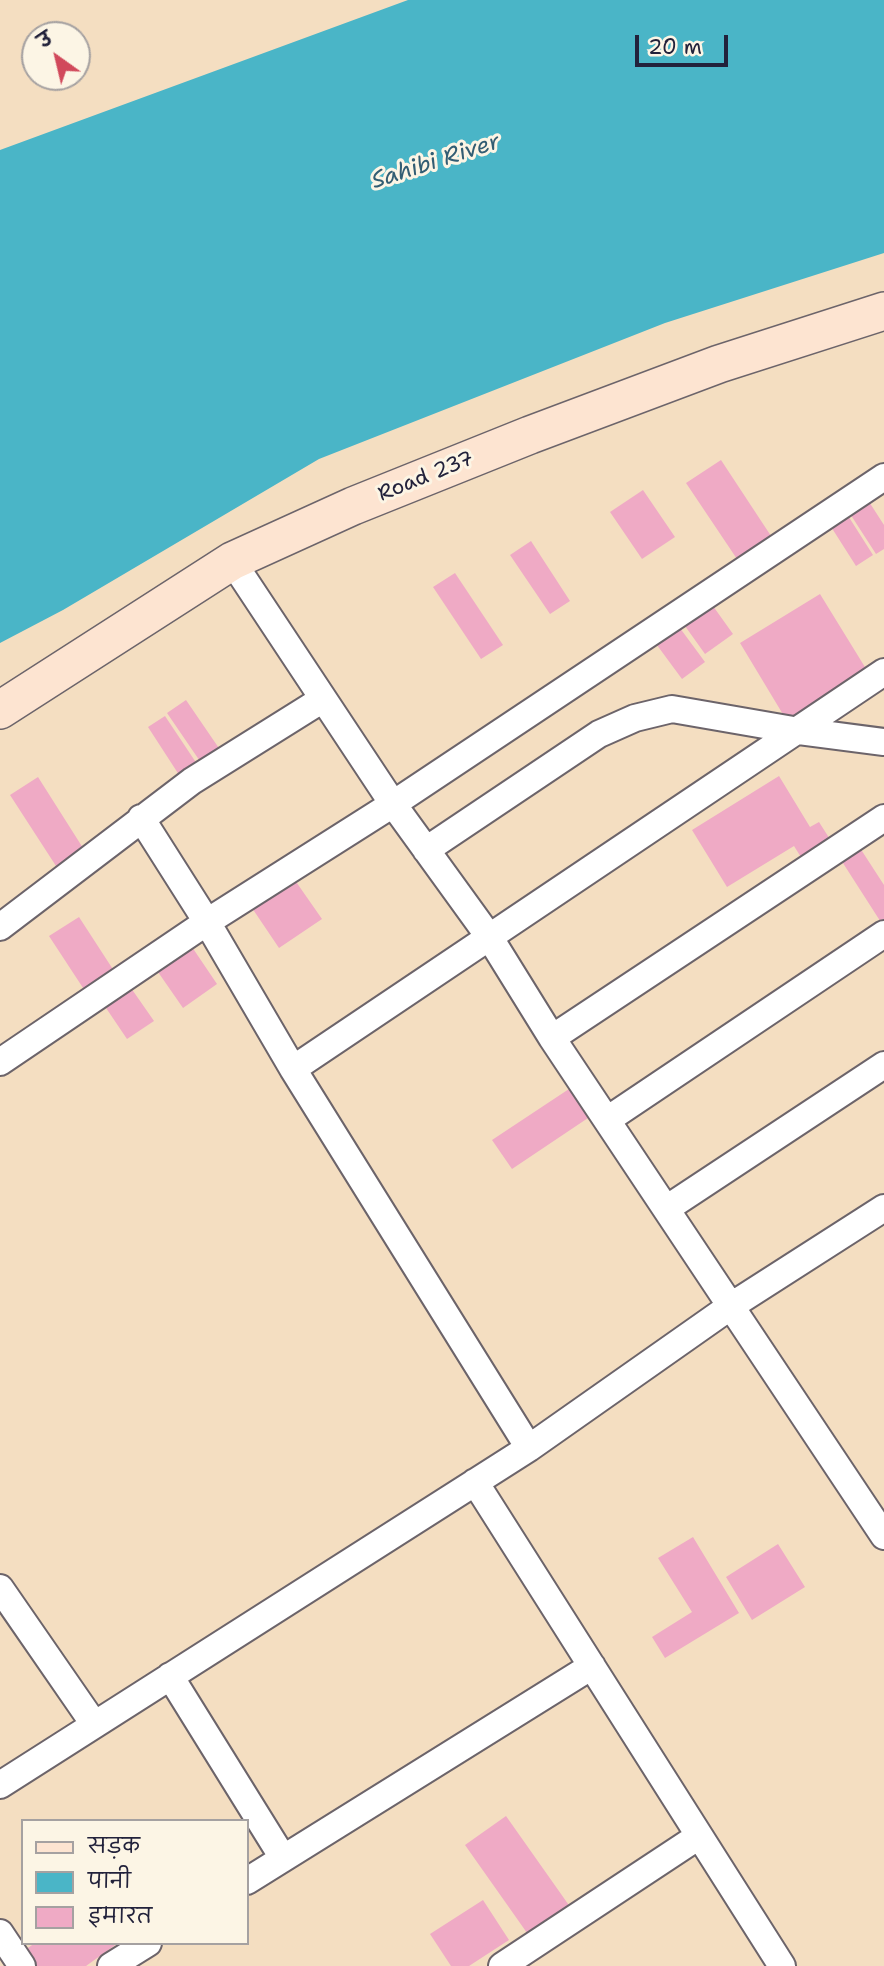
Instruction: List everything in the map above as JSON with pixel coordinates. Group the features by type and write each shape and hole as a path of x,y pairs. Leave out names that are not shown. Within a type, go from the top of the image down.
{"street":[{"name":"Road 237","path":"0,710 232,561 353,506 530,435 719,364 884,311"},
{"path":"0,1062 207,922 393,804 884,477"},
{"path":"232,561 393,804 490,938 552,1038 884,1536"},
{"path":"293,1069 884,672"},
{"path":"0,927 192,781 323,699"},
{"path":"426,850 599,734 635,718 672,709 799,731 884,741"},
{"path":"141,818 207,922 293,1069 529,1448"},
{"path":"552,1038 884,818"},
{"path":"607,1120 884,934"},
{"path":"666,1209 884,1065"},
{"path":"0,1785 529,1448 731,1306 884,1208"},
{"path":"475,1482 782,1966"},
{"path":"0,1588 94,1724"},
{"path":"248,1880 592,1667"},
{"path":"170,1676 284,1858"},
{"path":"502,1966 699,1836"},
{"path":"0,1933 22,1966"},
{"path":"111,1966 145,1945"}],"water":[{"name":"Sahibi River","path":"408,0 884,0 884,253 665,323 319,459 63,610 0,643 0,150"}],"building":[{"path":"721,460 773,539 739,562 686,483"},
{"path":"643,490 675,537 642,559 610,512"},
{"path":"864,494 884,525 884,549 876,554 845,506"},
{"path":"845,511 873,555 856,566 828,522"},
{"path":"531,541 570,601 550,614 510,555"},
{"path":"455,573 503,645 481,659 433,587"},
{"path":"820,594 868,672 787,721 740,643"},
{"path":"708,599 733,634 705,654 680,619"},
{"path":"674,620 705,662 682,679 651,637"},
{"path":"186,700 225,757 206,770 167,713"},
{"path":"165,716 201,770 183,781 148,727"},
{"path":"779,776 810,827 819,822 833,844 804,862 794,846 727,887 692,830"},
{"path":"38,777 83,848 56,866 10,795"},
{"path":"860,848 884,885 884,927 841,860"},
{"path":"292,876 322,919 279,948 250,905"},
{"path":"79,917 116,974 87,994 49,936"},
{"path":"192,947 217,984 183,1008 158,972"},
{"path":"131,988 154,1021 127,1039 104,1005"},
{"path":"572,1087 591,1116 512,1169 492,1140"},
{"path":"693,1537 739,1613 665,1658 652,1637 692,1612 658,1558"},
{"path":"778,1544 805,1587 752,1620 726,1577"},
{"path":"506,1816 573,1911 532,1940 465,1845"},
{"path":"483,1900 509,1940 469,1966 451,1966 430,1934"},
{"path":"32,1945 115,1945 86,1966 32,1966 22,1952"}]}
